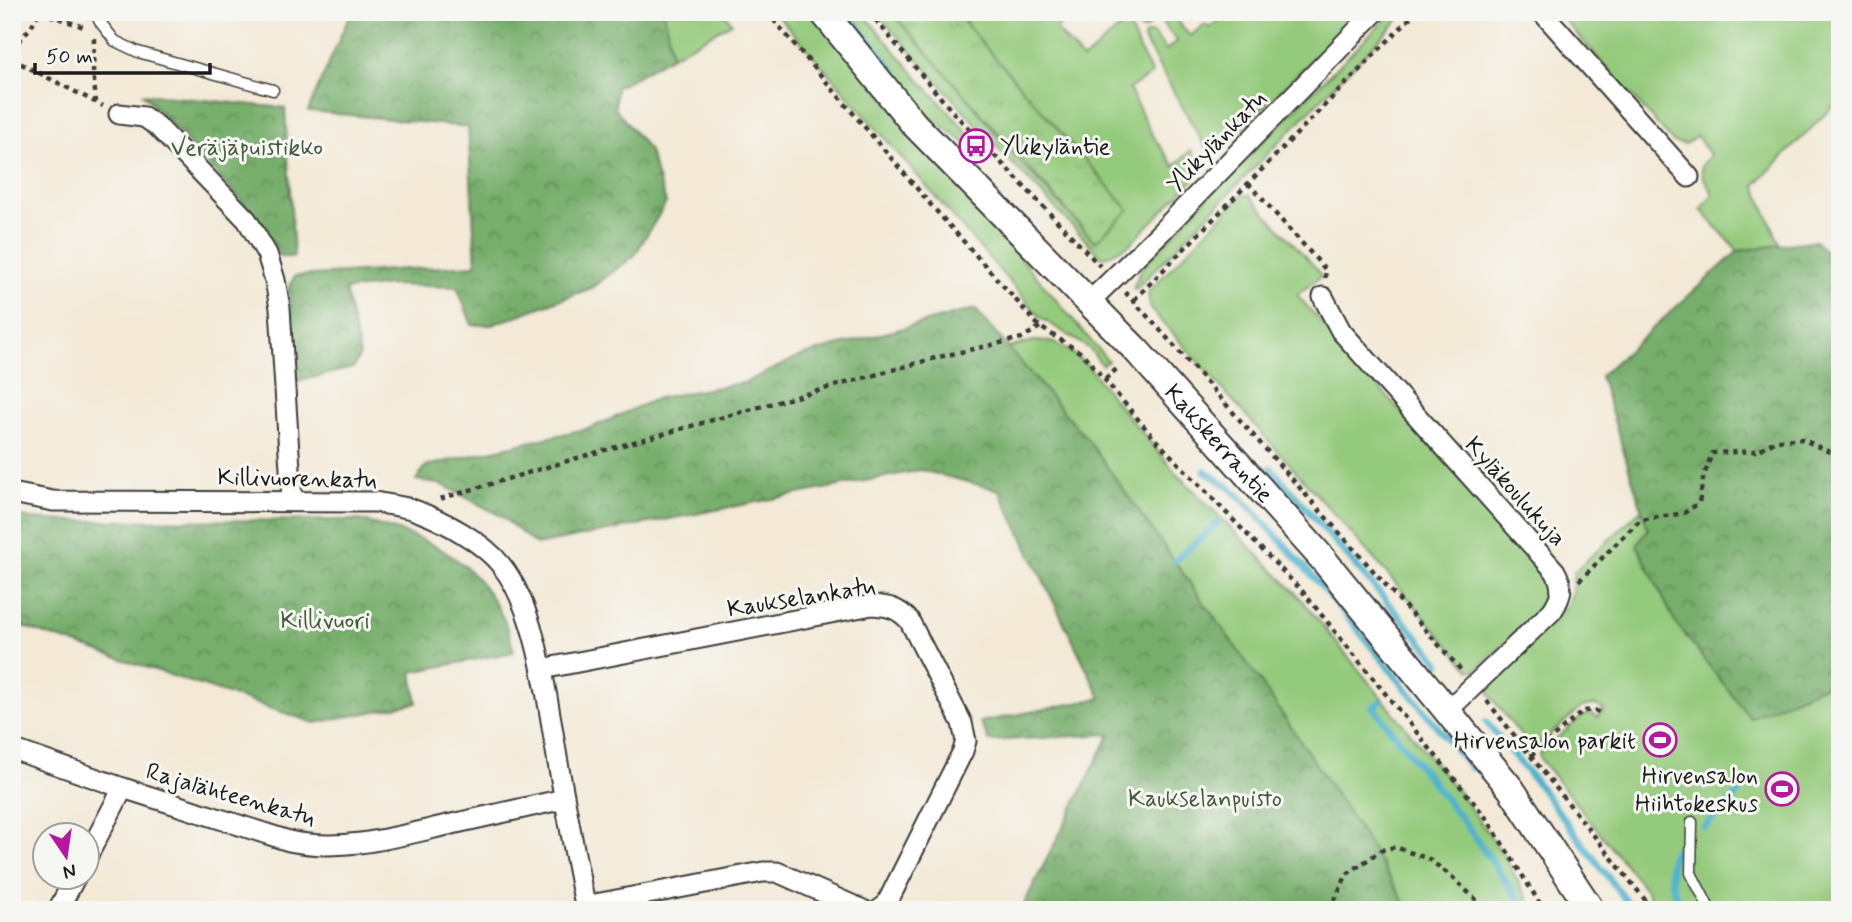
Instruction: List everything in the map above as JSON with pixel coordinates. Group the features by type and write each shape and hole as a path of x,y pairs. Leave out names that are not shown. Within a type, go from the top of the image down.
{"main road":[{"name":"Kakskerrantie","path":"823,12 915,124 1137,351 1322,558 1510,789 1588,907"}],"street":[{"name":"Ylikylänkatu","path":"1089,302 1375,12"},
{"path":"1542,12 1689,177"},
{"path":"119,114 144,117 157,126 247,220 267,254 280,307 292,501"},
{"name":"Kyläkoulukuja","path":"1323,297 1341,331 1555,571 1562,592 1559,601"},
{"name":"Killivuorenkatu","path":"12,494 53,501 375,502 415,510 448,525 477,543 501,564 517,590 528,620 542,669 586,908"},
{"path":"1448,710 1552,611 1559,601"},
{"name":"Kaukselankatu","path":"542,669 872,605 887,606 900,611 909,620 962,723 966,741 886,905 879,910"},
{"name":"Rajalähteenkatu","path":"12,749 123,788 307,845 347,845 564,799"},
{"path":"102,828 123,788"},
{"path":"586,908 763,872 777,872 863,910"},
{"path":"58,910 69,890"}],"lane":[{"path":"95,12 115,41 138,52 273,90"},
{"path":"1692,822 1691,873 1710,910"}],"path":[{"path":"12,49 40,12 92,32 96,102"},
{"path":"767,12 931,205 1040,327 1083,354 1153,437 1303,592 1487,819 1544,910"},
{"path":"1133,300 1416,12"},
{"path":"12,59 119,114"},
{"path":"1248,183 1326,270 1323,297"},
{"path":"415,510 445,497 591,454 939,357 1022,338 1040,327"},
{"path":"1559,601 1640,520 1684,513 1699,503 1703,479 1712,453 1758,451 1776,440 1802,439 1840,457"},
{"path":"1531,756 1583,711 1594,710 1601,713"},
{"path":"1330,910 1347,874 1381,850 1395,847 1429,859 1487,910"}],"green space":[{"path":"351,12 664,12 672,56 616,88 615,108 648,149 666,203 634,256 591,288 492,325 472,325 457,287 389,285 345,290 360,355 353,368 295,382 295,335 288,289 295,276 476,265 468,127 308,111"},
{"path":"664,12 723,12 732,23 672,56"},
{"path":"775,12 812,12 1108,361 1102,365 1090,349 1040,317"},
{"path":"839,12 862,12 972,137 965,143 915,105"},
{"path":"876,12 897,12 1012,153 1095,242 960,12 1048,12 1060,25 1056,29 1083,60 1125,23 1120,16 1125,16 1152,74 1129,89 1153,136 1174,166 1191,150 1201,171 1129,245 1102,257 992,142"},
{"path":"891,12 955,12 1129,210 1095,242"},
{"path":"1133,12 1170,12 1190,36 1205,24 1209,28 1224,16 1227,19 1236,12 1346,12 1347,18 1345,26 1217,154 1209,153 1144,36 1150,33 1155,35 1166,50 1177,41 1158,18 1144,30 1140,29"},
{"path":"1392,12 1406,12 1135,290 1133,288 1141,269 1208,197"},
{"path":"1557,12 1840,12 1840,99 1755,185 1780,245 1738,251 1701,210 1713,194 1703,177 1701,167 1710,155 1697,136 1686,144 1674,143"},
{"name":"Veräjäpuistikko","path":"143,94 285,108 294,257 280,257 263,226 251,211"},
{"path":"1242,195 1249,195 1321,276 1297,295 1547,578 1550,591 1543,608 1476,670 1470,670 1150,308 1148,292"},
{"path":"1816,240 1840,272 1840,679 1750,718 1675,622 1637,545 1648,529 1600,376 1738,251"},
{"name":"Kaukselanpuisto","path":"975,309 1088,440 1264,687 1366,839 1409,910 1021,910 1110,734 989,741 980,722 1101,698 999,490 921,470 536,545 501,516 443,485 416,480 426,466 593,427 658,398 746,382 803,355"},
{"path":"1034,341 1052,342 1067,349 1088,366 1178,475 1297,594 1460,794 1503,854 1534,910 1409,910 1366,839 1264,687 1088,440 1008,348"},
{"path":"1642,509 1649,529 1750,717 1840,679 1840,910 1658,910 1646,890 1540,759 1539,754 1582,716 1590,713 1597,717 1604,710 1595,705 1582,707 1532,750 1491,697 1486,684 1566,606 1572,594 1574,572"},
{"name":"Killivuori","path":"12,515 68,521 359,520 382,526 443,550 476,577 490,594 502,616 514,652 412,672 417,703 315,723 12,623"}],"waterway":[{"path":"846,12 913,94"},
{"path":"1271,468 1440,663"},
{"path":"1205,471 1230,488 1251,508 1327,592 1471,768"},
{"path":"1176,560 1218,523"},
{"path":"1380,702 1373,707 1467,826 1526,910"},
{"path":"1486,722 1536,782 1633,910"},
{"path":"1704,827 1740,792"},
{"path":"1680,910 1670,873 1673,856 1684,840"}],"place":[{"name":"Ylikyläntie","path":"976,146"},
{"name":"Hirvensalon parkit","path":"1660,740"},
{"name":"Hirvensalon Hiihtokeskus","path":"1782,789"}]}
